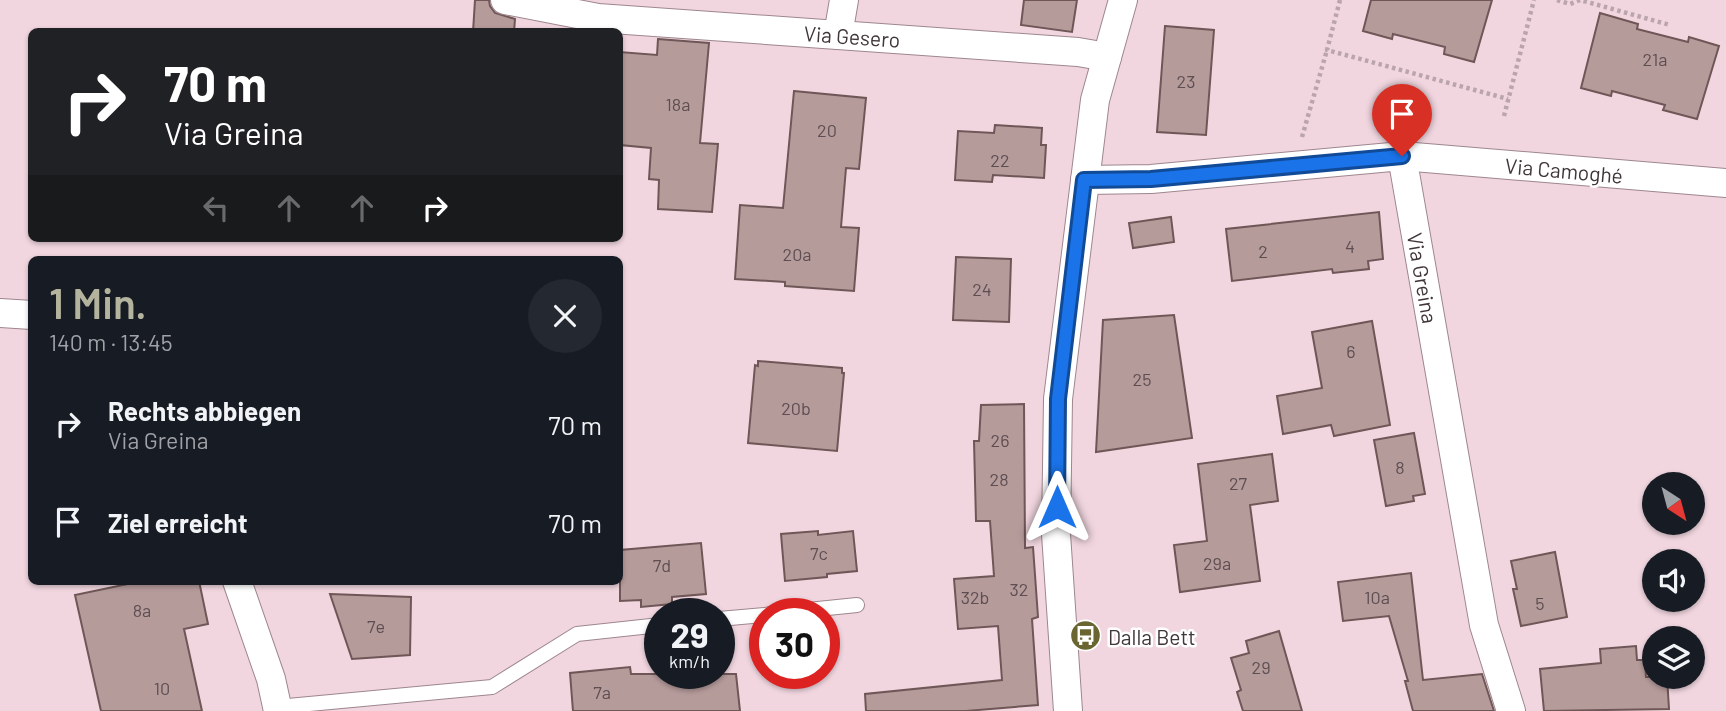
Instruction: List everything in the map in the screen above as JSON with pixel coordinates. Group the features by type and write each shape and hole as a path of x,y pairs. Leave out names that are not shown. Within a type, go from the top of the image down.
{"street":[{"name":"Via Gesero","path":"505,0 598,16 1078,52 1107,57"},
{"path":"838,35 844,0"},
{"path":"1068,711 1056,534 1058,399 1095,100 1123,0"},
{"path":"1084,180 1151,179 1402,156"},
{"name":"Via Camoghé","path":"1402,156 1726,183"},
{"name":"Via Greina","path":"1402,156 1481,612 1511,711"},
{"path":"0,313 28,315"},
{"path":"238,585 271,679 277,709"}],"lane":[{"path":"840,608 857,606"},
{"path":"277,709 492,687 577,634 644,627"}],"path":[{"path":"1293,166 1340,0"},
{"path":"1504,116 1534,0"},
{"path":"1557,0 1570,4 1580,0 1670,25"},
{"path":"1327,50 1508,99"}],"building":[{"path":"475,0 489,0 495,13 515,19 514,28 473,28"},
{"path":"1024,0 1077,0 1072,32 1021,25"},
{"path":"1371,0 1492,0 1474,62 1444,54 1445,47 1393,34 1392,39 1363,31"},
{"path":"1600,13 1638,24 1637,29 1688,42 1689,37 1719,46 1697,119 1663,110 1665,105 1612,91 1611,96 1581,88"},
{"path":"1165,26 1214,30 1206,135 1157,132"},
{"path":"658,39 709,43 700,143 718,144 712,212 658,209 659,180 649,179 651,148 623,145 623,52 657,55"},
{"path":"794,91 866,98 859,169 846,168 841,227 859,228 854,291 735,279 740,205 783,208"},
{"path":"995,125 1042,128 1041,145 1046,145 1044,178 993,175 992,182 955,180 958,131 994,133"},
{"path":"1379,212 1383,259 1368,261 1369,269 1333,273 1332,269 1232,281 1226,229"},
{"path":"1171,217 1174,242 1133,248 1129,223"},
{"path":"956,257 1011,259 1009,322 953,320"},
{"path":"1174,315 1192,438 1096,452 1103,320"},
{"path":"1372,321 1390,425 1334,436 1331,425 1283,434 1277,396 1322,388 1312,332"},
{"path":"758,361 842,368 844,373 837,451 748,443 755,365 758,366"},
{"path":"1024,404 1025,548 1033,547 1038,617 1032,619 1038,705 966,711 866,711 865,694 1002,680 998,626 958,629 954,579 994,576 990,521 976,521 974,441 979,441 981,405"},
{"path":"1414,433 1425,494 1413,496 1414,501 1386,506 1374,440"},
{"path":"1272,454 1278,501 1250,505 1260,581 1180,592 1174,545 1207,541 1198,464"},
{"path":"818,531 818,535 853,531 857,571 785,581 781,534"},
{"path":"701,543 706,594 644,598 644,607 641,607 641,600 620,601 620,585 623,585 623,550"},
{"path":"1555,552 1567,617 1521,626 1513,589 1517,589 1511,561"},
{"path":"1411,573 1423,680 1482,674 1494,711 1413,711 1405,681 1408,681 1389,616 1343,621 1338,582"},
{"path":"123,585 200,585 208,624 184,629 202,711 101,711 75,595"},
{"path":"330,594 411,597 410,655 352,659"},
{"path":"1279,631 1302,711 1243,711 1237,692 1241,690 1231,658 1249,653 1246,641"},
{"path":"1636,646 1637,660 1642,660 1642,689 1668,689 1669,709 1544,711 1540,669 1601,663 1600,649"},
{"path":"630,667 631,674 644,674 644,689 735,689 736,674 740,711 573,711 570,673"}],"place":[{"name":"Dalla Bett","path":"1085,636"}],"route":[{"path":"1057,507 1058,399 1084,180 1151,179 1402,156"}]}
